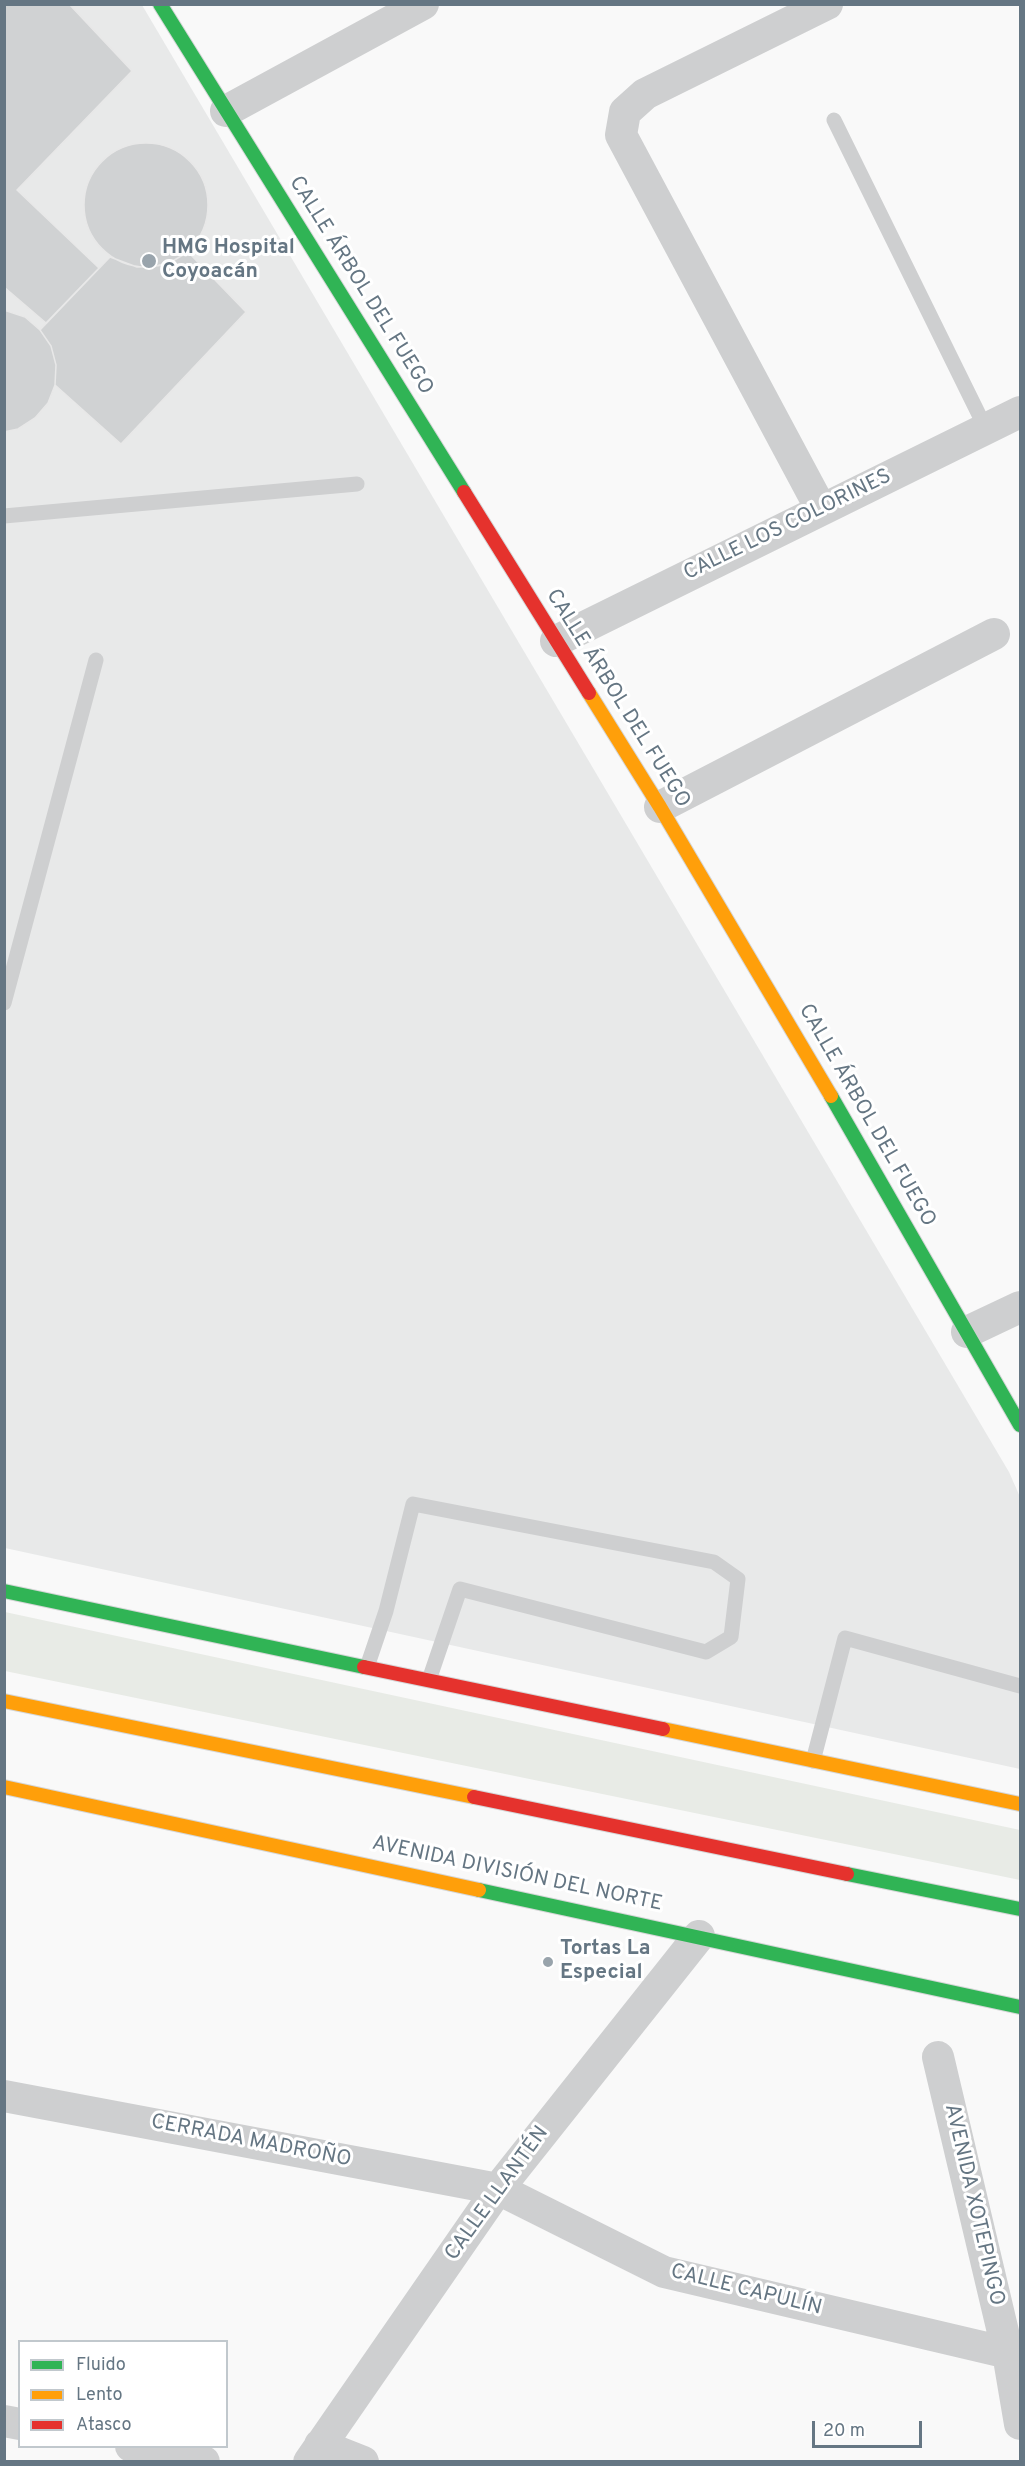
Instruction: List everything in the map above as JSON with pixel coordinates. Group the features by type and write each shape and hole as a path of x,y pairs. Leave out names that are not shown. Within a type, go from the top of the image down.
{"street":[{"name":"CALLE ÁRBOL DEL FUEGO","path":"160,4 660,807 1020,1425"},
{"path":"226,111 423,4"},
{"path":"821,509 621,135 625,112 645,94 827,4"},
{"name":"CALLE LOS COLORINES","path":"556,641 1020,412"},
{"path":"660,807 994,634"},
{"path":"967,1332 1020,1307"},
{"path":"4,1591 1020,1804"},
{"path":"4,1701 1020,1909"},
{"name":"AVENIDA DIVISIÓN DEL NORTE","path":"4,1787 699,1935 1020,2007"},
{"name":"CALLE LLANTÉN","path":"315,2453 498,2189 699,1935"},
{"name":"AVENIDA XOTEPINGO","path":"938,2057 1008,2353 1020,2424"},
{"name":"CERRADA MADROÑO","path":"4,2096 498,2189"},
{"name":"CALLE CAPULÍN","path":"498,2189 664,2272 1008,2353"},
{"path":"139,2448 204,2462"},
{"path":"315,2453 363,2462"}],"lane":[{"path":"834,120 986,429"},
{"path":"4,516 357,483"},
{"path":"4,1003 96,660"},
{"path":"368,1667 386,1611 413,1504 714,1562 738,1579 731,1637 706,1652 460,1589 429,1680"},
{"path":"813,1761 845,1638 1020,1686"}],"shaded area":[{"path":"5,5 142,5 1009,1472 1020,1497 1020,1769 5,1548"},
{"path":"5,1612 1020,1830 1020,1880 5,1671"}],"building":[{"path":"4,4 69,4 132,71 17,190 99,268 46,323 4,287"},
{"path":"146,143 170,148 181,153 190,161 198,170 203,181 208,205 203,229 198,240 190,249 181,257 170,262 146,267 122,262 111,257 102,249 94,240 89,229 84,205 89,181 94,170 102,161 111,153 122,148"},
{"path":"188,252 246,312 121,444 55,385 56,365 51,346 40,330 110,257 137,267 152,267 171,262"},
{"path":"4,310 25,317 40,330 51,346 56,365 55,385 48,403 35,418 18,429 4,432"}],"traffic: fast":[{"path":"160,4 464,492"},
{"path":"831,1096 1020,1425"},
{"path":"4,1591 364,1667"},
{"path":"847,1874 1020,1909"},
{"path":"479,1890 1020,2007"}],"traffic: slow":[{"path":"589,693 660,807 831,1096"},
{"path":"4,1701 474,1797"},
{"path":"663,1729 1020,1804"},
{"path":"4,1787 479,1890"}],"traffic: jam":[{"path":"464,492 589,693"},
{"path":"364,1667 663,1729"},
{"path":"474,1797 847,1874"}],"place":[{"name":"HMG Hospital Coyoacán","path":"149,261"},
{"name":"Tortas La Especial","path":"548,1962"}]}
